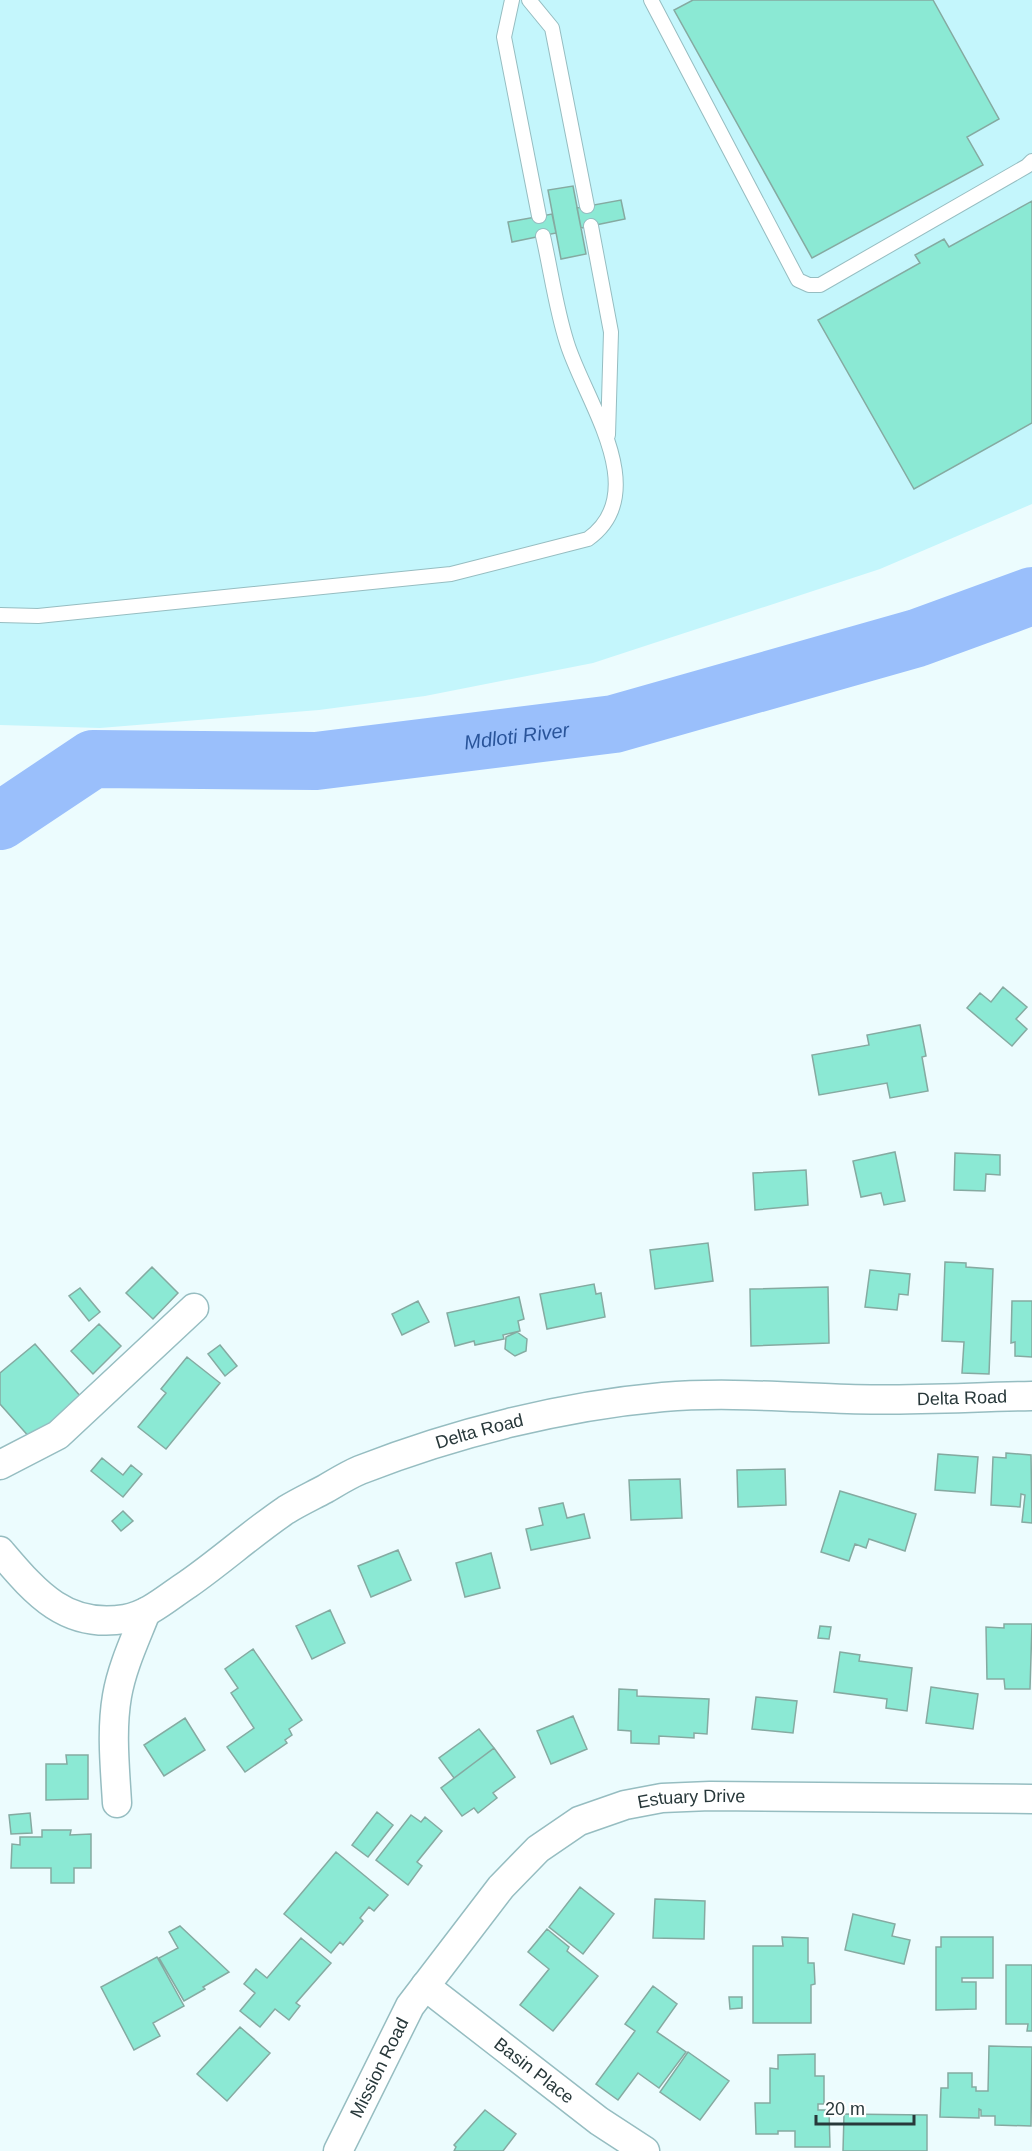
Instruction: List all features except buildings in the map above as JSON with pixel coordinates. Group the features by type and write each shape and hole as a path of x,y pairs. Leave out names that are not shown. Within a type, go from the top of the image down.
{"street":[{"path":"0,1465 58,1435 194,1308"},
{"name":"Delta Road","path":"0,1551 29,1584 58,1609 83,1617 105,1620 126,1619 146,1612 208,1570 286,1510 356,1472 413,1450 485,1429 579,1408 663,1397 738,1395 851,1399 1032,1396"},
{"path":"117,1803 114,1727 117,1696 127,1659 146,1612"},
{"name":"Estuary Drive","path":"425,1986 501,1887 537,1849 579,1821 625,1805 662,1798 710,1796 1032,1799"},
{"name":"Mission Road","path":"338,2151 391,2041 410,2006 425,1986"},
{"name":"Basin Place","path":"425,1986 599,2121 645,2151"}],"lane":[{"path":"512,0 504,37 539,216"},
{"path":"529,0 552,28 587,206"},
{"path":"651,0 798,280 804,284 820,285 1032,161"},
{"path":"591,226 611,332 608,440"},
{"path":"0,615 38,616 451,574 588,539 601,530 610,516 615,500 616,479 608,440 567,344 543,236"}],"shaded area":[{"path":"0,0 1032,0 1032,504 880,569 593,663 425,696 319,710 100,728 0,725"}],"waterway":[{"name":"Mdloti River","path":"0,821 93,759 316,761 614,724 917,638 1032,596"}]}
